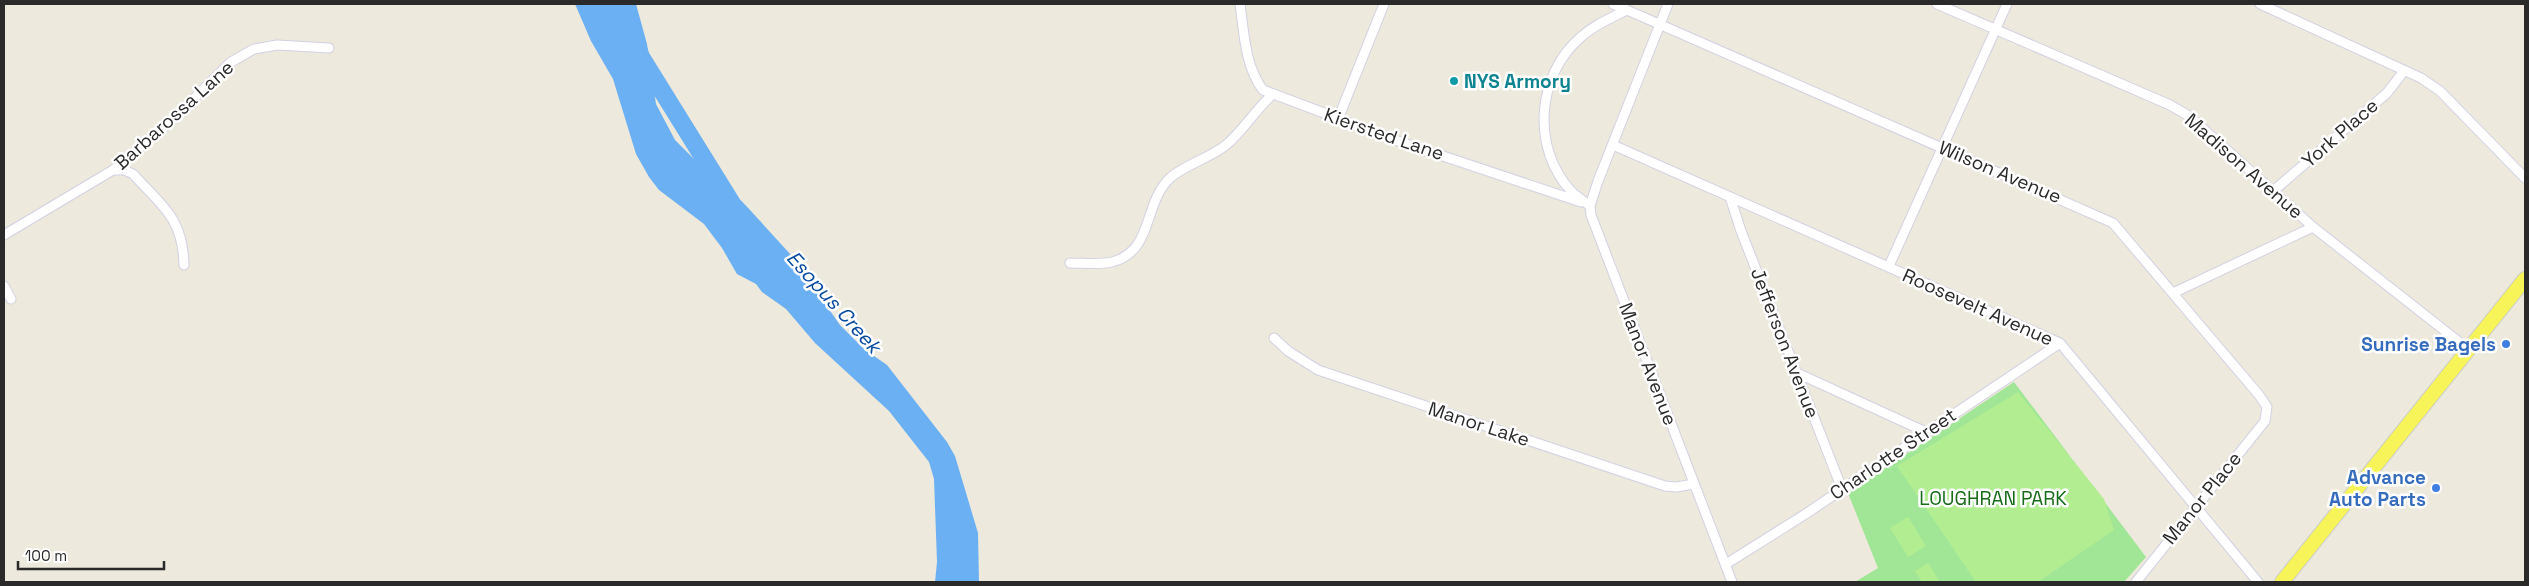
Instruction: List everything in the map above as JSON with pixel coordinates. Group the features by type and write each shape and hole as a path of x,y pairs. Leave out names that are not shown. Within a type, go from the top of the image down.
{"main road":[{"path":"2282,582 2525,279"}],"street":[{"name":"Kiersted Lane","path":"1240,4 1248,58 1256,81 1263,90 1272,95 1590,206"},
{"path":"1338,118 1384,4"},
{"name":"Wilson Avenue","path":"1612,4 1660,23 2113,223 2259,395 2267,407 2267,414"},
{"path":"1627,10 1602,22 1581,36 1569,49 1549,85 1544,108 1544,131 1550,154 1560,177 1572,192 1590,206 1668,4"},
{"name":"Madison Avenue","path":"1937,4 2170,105 2190,116 2272,192 2468,349"},
{"path":"1889,266 2007,4"},
{"path":"2260,4 2325,32 2421,78 2440,91 2525,178"},
{"name":"Barbarossa Lane","path":"4,235 113,170 167,125 231,62 254,49 277,45 329,48"},
{"name":"York Place","path":"2272,192 2387,93 2404,71"},
{"path":"1070,263 1110,263 1123,259 1135,248 1146,233 1155,200 1170,178 1226,145 1256,108 1272,95"},
{"name":"Roosevelt Avenue","path":"1613,145 2060,343 2258,582"},
{"path":"113,170 124,170 133,174 171,216 179,229 184,247 184,265"},
{"name":"Jefferson Avenue","path":"1730,196 1741,231 1842,489"},
{"name":"Manor Avenue","path":"1590,206 1591,216 1732,582"},
{"path":"2173,293 2313,226"},
{"path":"4,286 11,299"},
{"name":"Manor Lake","path":"1274,338 1288,352 1318,370 1665,486 1676,487 1694,484"},
{"name":"Charlotte Street","path":"1726,564 2060,343"},
{"path":"1797,373 1926,432"},
{"name":"Manor Place","path":"2136,582 2265,421 2267,414"}],"green space":[{"name":"LOUGHRAN PARK","path":"2014,382 2146,557 2124,582 1855,582 1878,568 1848,493"},
{"name":"LOUGHRAN PARK","path":"2018,392 2104,499 2114,530 2038,582 1976,582 1897,466"},
{"path":"1908,517 1926,546 1908,557 1890,528"},
{"path":"1928,563 1940,582 1922,582 1915,571"}],"water":[{"path":"575,4 636,4 647,44 656,104 675,140 712,177 733,192 791,255 840,325 864,349 887,365 947,442 955,456 978,533 979,582 935,582 937,562 934,479 929,462 889,411 815,343 786,309 762,292 756,284 737,274 722,248 704,224 659,190 649,177 636,154 613,79 591,41"}],"waterway":[{"name":"Esopus Creek","path":"622,4 641,57 731,202"}],"place":[{"name":"NYS Armory","path":"1454,81"},
{"name":"Sunrise Bagels","path":"2506,344"},
{"name":"Advance Auto Parts","path":"2436,488"}]}
